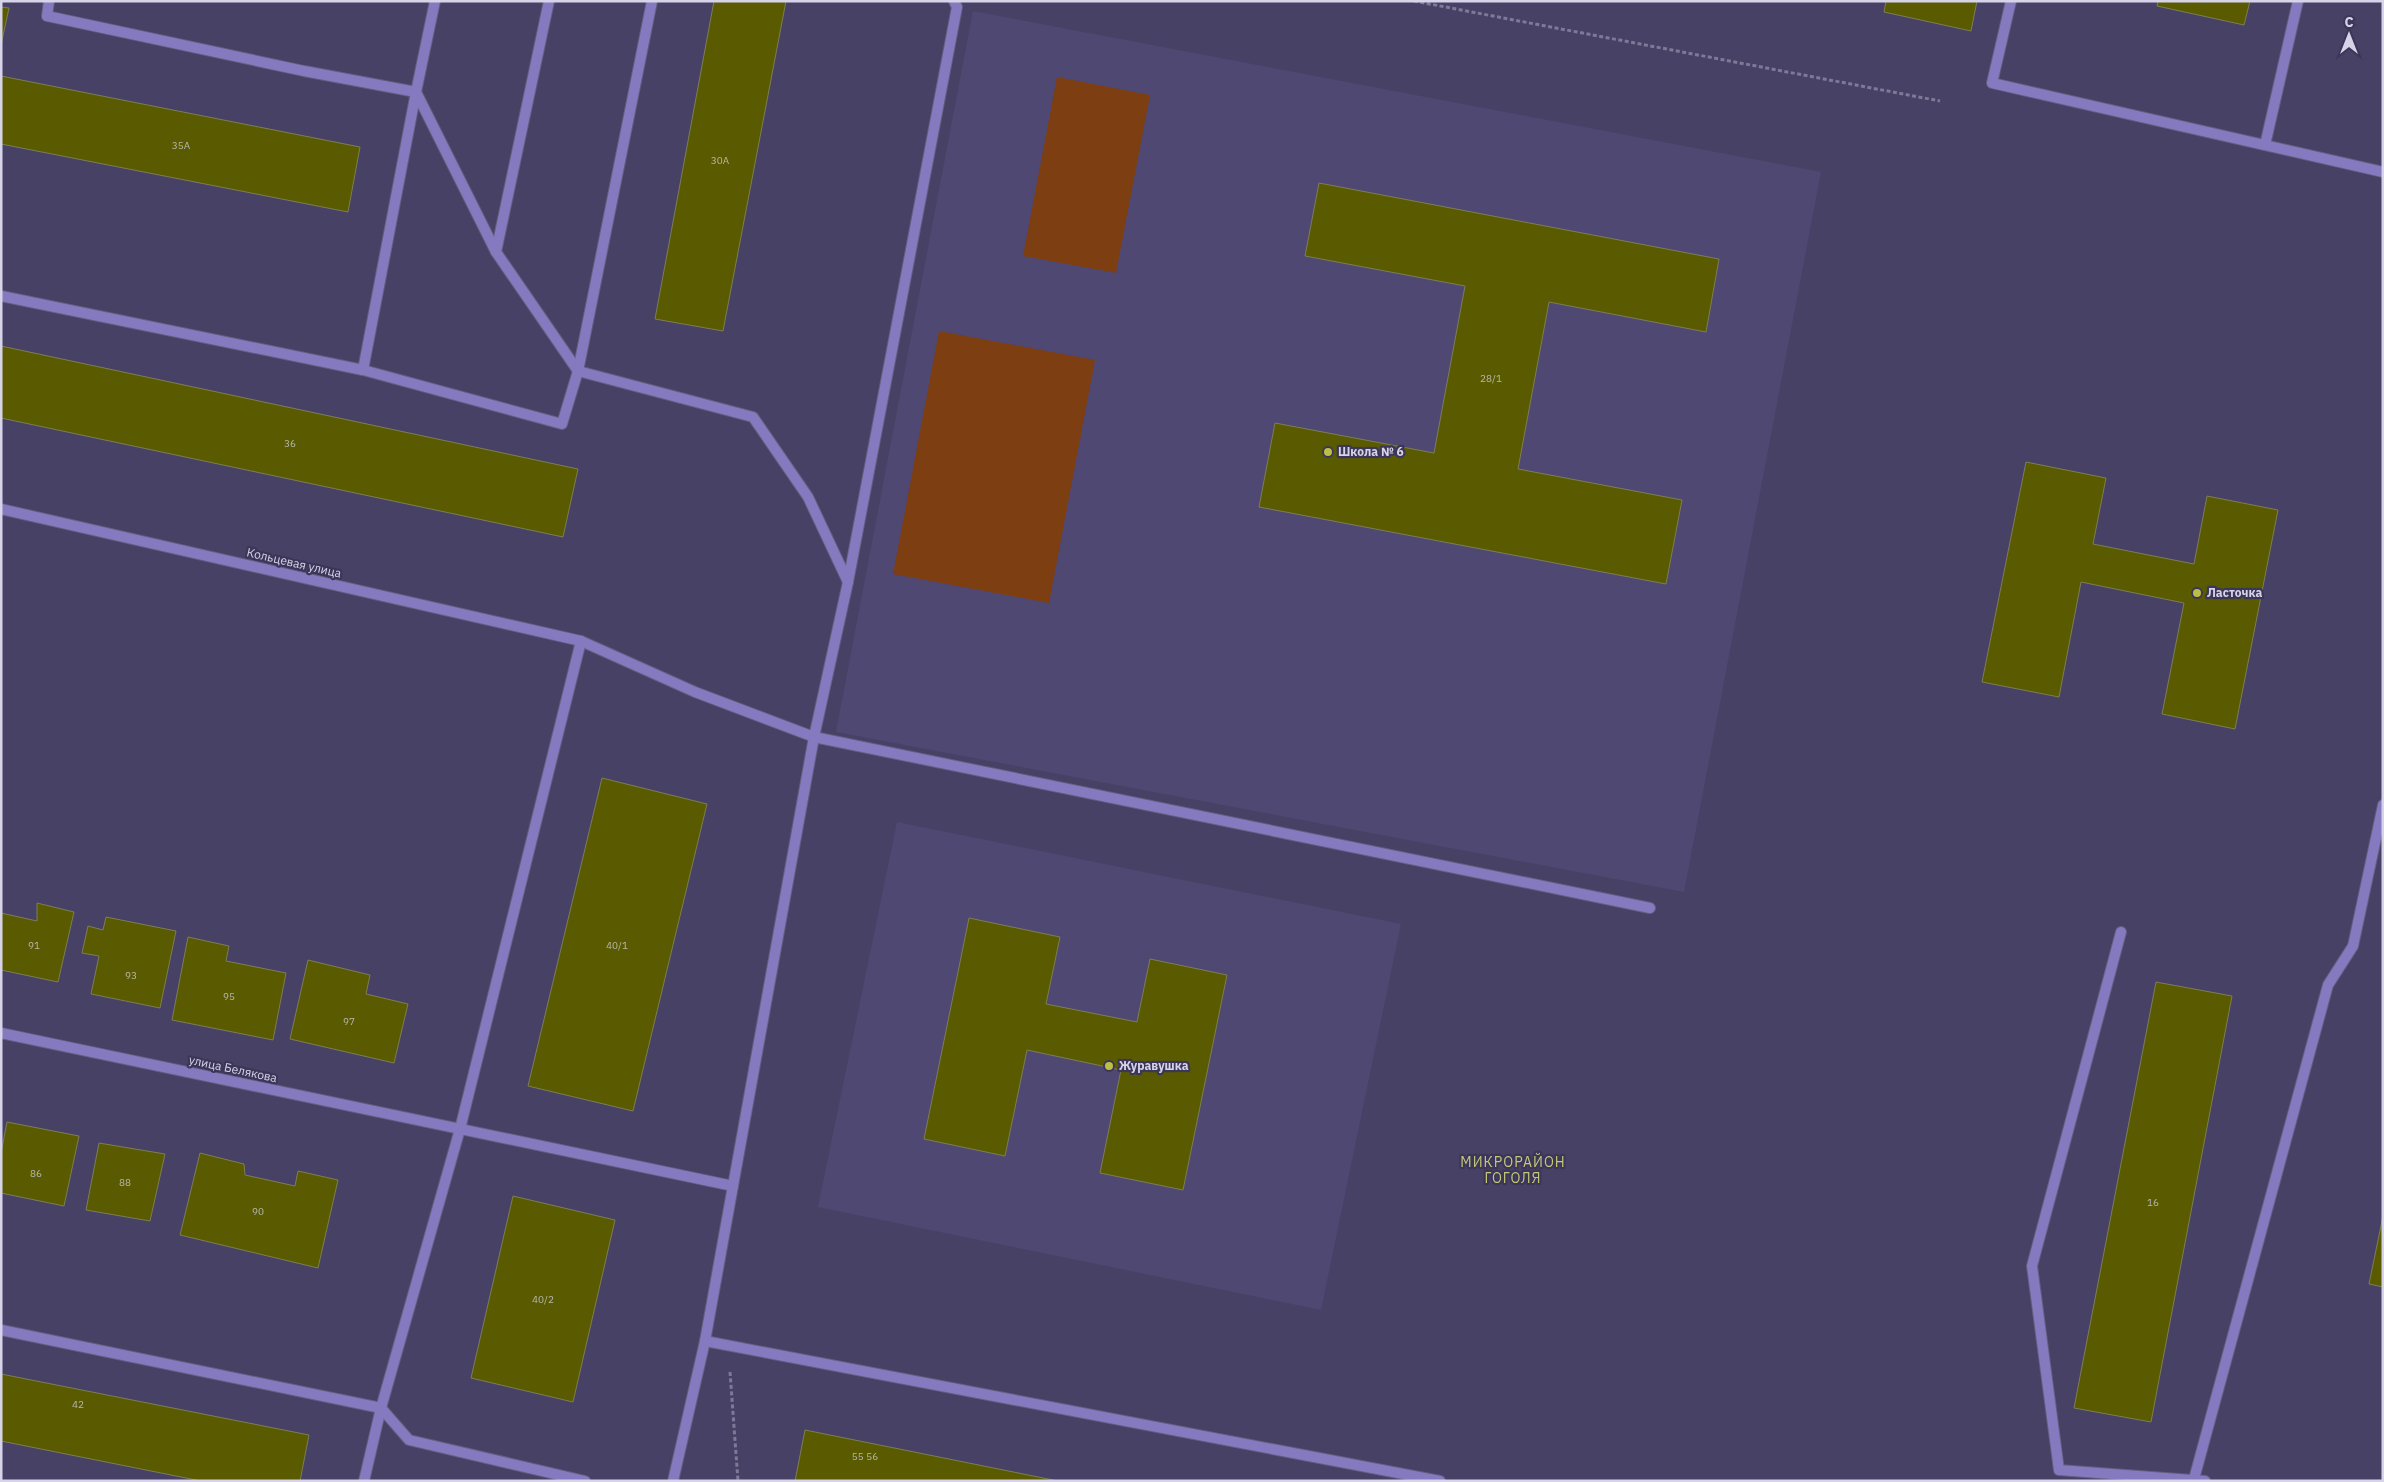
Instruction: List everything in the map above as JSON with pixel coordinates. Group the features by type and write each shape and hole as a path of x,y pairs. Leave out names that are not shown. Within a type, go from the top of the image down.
{"street":[{"path":"49,1 47,16 416,92"},
{"path":"363,370 434,1"},
{"path":"496,252 549,1"},
{"path":"1,296 363,370 562,424 578,371 652,1"},
{"path":"673,1481 705,1341 814,737 848,582 957,7 954,1"},
{"path":"2011,1 1992,83 2383,172"},
{"path":"2265,145 2298,1"},
{"path":"416,92 496,252 578,371 753,418 808,497 848,582"},
{"name":"Кольцевая улица","path":"1,509 581,641 695,692 814,737 1650,908"},
{"path":"364,1481 381,1408 460,1129 581,641"},
{"path":"2194,1479 2328,985 2353,946 2383,806"},
{"path":"2121,932 2032,1266 2059,1470 2205,1481"},
{"name":"улица Белякова","path":"1,1033 733,1186"},
{"path":"1,1330 381,1408 409,1440 585,1481"},
{"path":"705,1341 1440,1481"}],"path":[{"path":"1414,1 1940,101"},
{"path":"705,1341 730,1370 738,1481"}],"shaded area":[{"name":"Школа № 6","path":"973,11 1821,172 1684,892 836,732"},
{"path":"1057,77 1150,95 1116,273 1023,256"},
{"path":"939,331 1095,360 1049,603 893,574"},
{"name":"Журавушка","path":"897,822 1401,924 1321,1310 818,1207"}],"building":[{"path":"714,1 786,1 723,331 655,319"},
{"path":"1886,1 1977,1 1971,31 1884,12"},
{"path":"2158,1 2250,1 2244,25 2157,6"},
{"path":"1,7 9,8 1,45"},
{"path":"1,76 360,147 348,212 1,144"},
{"path":"1319,183 1719,259 1706,332 1549,302 1518,469 1682,500 1666,584 1259,507 1275,423 1434,453 1465,286 1305,256"},
{"path":"1,346 578,469 563,537 1,418"},
{"name":"Ласточка","path":"2026,462 2106,478 2093,544 2194,564 2207,496 2278,510 2235,729 2162,714 2184,603 2081,582 2059,697 1982,682"},
{"path":"602,778 707,804 633,1111 528,1086"},
{"path":"37,903 74,912 58,982 1,970 1,913 37,921"},
{"path":"106,917 176,931 160,1008 91,994 99,956 82,953 88,926 103,930"},
{"path":"969,918 1060,937 1046,1004 1137,1022 1150,959 1227,975 1183,1190 1100,1173 1121,1070 1027,1050 1005,1156 924,1139"},
{"path":"188,937 229,946 226,961 286,973 273,1040 172,1020"},
{"path":"308,960 370,975 366,994 408,1004 394,1063 290,1039"},
{"path":"2156,982 2232,996 2151,1422 2074,1408"},
{"path":"7,1122 79,1136 64,1206 1,1193 1,1153"},
{"path":"99,1143 165,1154 150,1221 86,1210"},
{"path":"200,1153 244,1164 245,1175 295,1186 298,1171 338,1180 318,1268 180,1235"},
{"path":"513,1196 615,1220 573,1402 471,1378"},
{"path":"2383,1216 2383,1287 2369,1284"},
{"path":"1,1374 309,1435 300,1481 201,1481 1,1441"},
{"path":"805,1430 1058,1481 795,1481"}],"place":[{"name":"Школа № 6","path":"1328,452"},
{"name":"Ласточка","path":"2197,593"},
{"name":"Журавушка","path":"1109,1066"}],"district":[{"name":"МИКРОРАЙОН ГОГОЛЯ","path":"1513,1170"}]}
